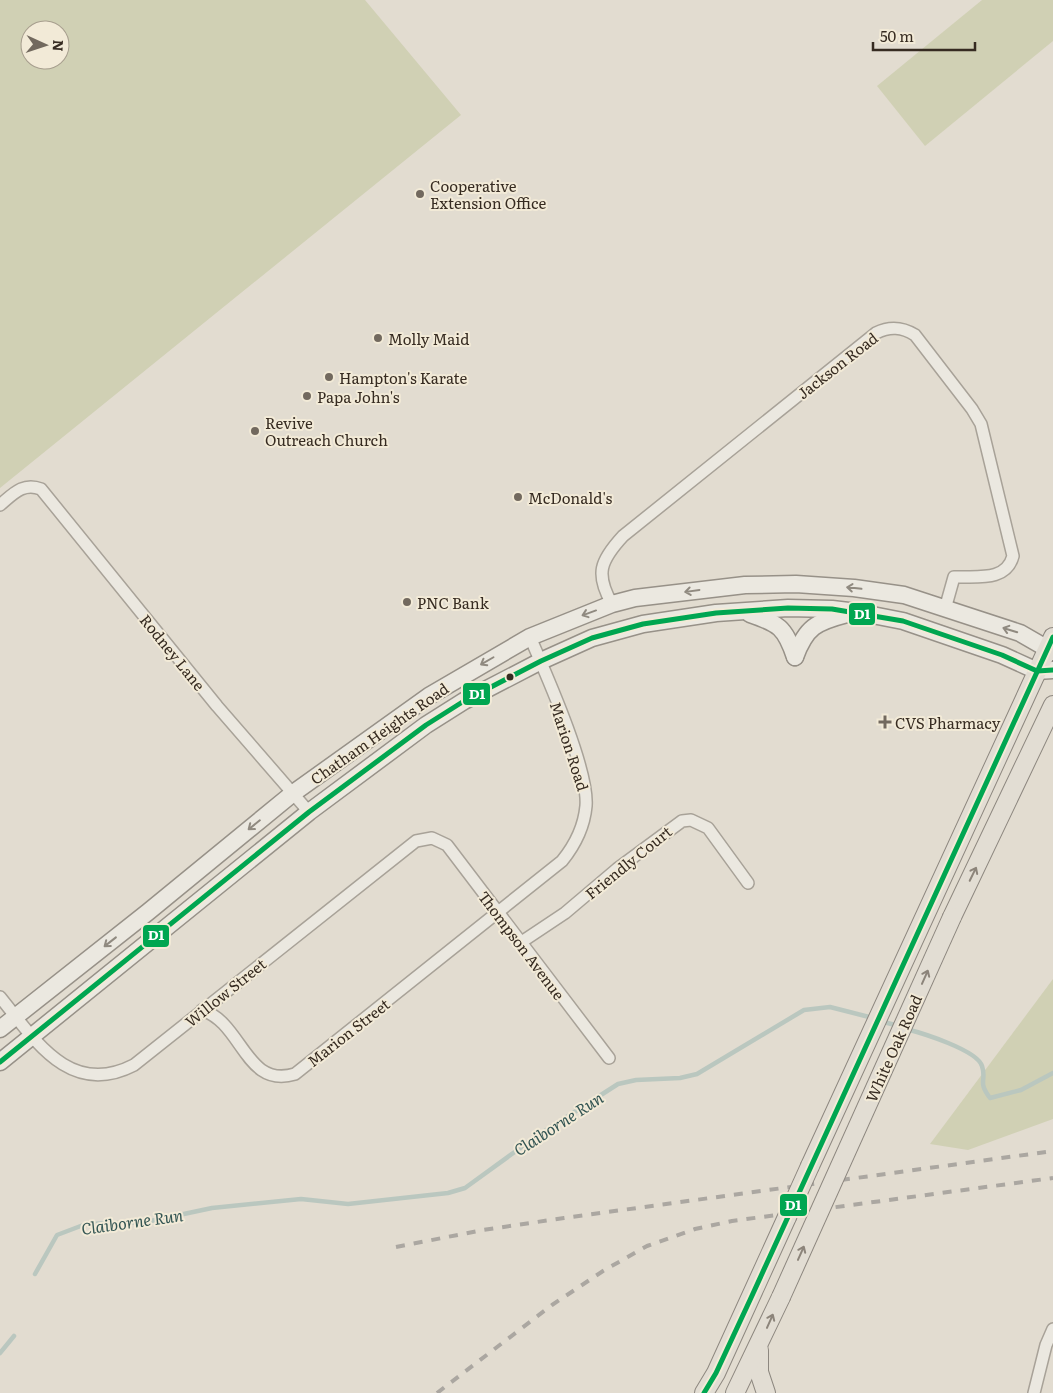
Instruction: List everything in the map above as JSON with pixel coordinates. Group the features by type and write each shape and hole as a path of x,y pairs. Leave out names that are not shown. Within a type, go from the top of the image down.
{"main road":[{"name":"Chatham Heights Road","path":"0,1029 292,794 429,696 530,637 612,604 635,598 705,589 796,584 854,588 904,595 1020,633 1051,646"},
{"name":"Chatham Heights Road","path":"0,1062 309,812 426,725 464,700 540,661 592,638 643,624 740,611 801,608 857,612 921,628 1045,671"},
{"path":"740,611 766,620 782,629 789,640 795,658 803,637 812,627 825,620 857,612"},
{"name":"White Oak Road","path":"704,1393 716,1373 750,1300 934,897 1045,671 1051,646"},
{"name":"White Oak Road","path":"736,1393 760,1345 952,917 1053,705"},
{"path":"760,1345 759,1372 763,1389 766,1393"}],"street":[{"name":"Jackson Road","path":"612,604 604,591 601,577 603,562 623,536 876,333 895,328 907,330 915,335 972,409 981,424 987,442 990,469 1013,556 1010,565 1005,571 996,575 954,577 944,609"},
{"name":"Rodney Lane","path":"0,505 21,488 28,486 41,489 181,662 309,812"},
{"name":"Marion Road","path":"497,913 562,861 572,848 584,820 586,804 584,783 530,637"},
{"name":"Friendly Court","path":"520,943 565,913 624,863 682,821 700,822 708,828 748,883"},
{"name":"Thompson Avenue","path":"432,838 447,845 608,1058"},
{"name":"Willow Street","path":"0,997 47,1054 67,1068 80,1073 109,1074 134,1065 416,840 432,838"},
{"name":"Marion Street","path":"202,1010 225,1024 256,1067 264,1073 283,1078 294,1074 497,913"},
{"path":"1034,1393 1046,1345 1053,1329"}],"green space":[{"path":"0,0 365,0 461,115 0,488"},
{"path":"982,0 1053,0 1053,41 925,146 877,86"},
{"path":"1053,979 1053,1119 968,1150 930,1144"}],"waterway":[{"name":"Claiborne Run","path":"35,1274 57,1235 86,1224 146,1222 212,1208 301,1199 348,1204 448,1193 465,1188 534,1138 618,1084 636,1080 680,1078 697,1074 804,1010 830,1007 873,1018"},
{"name":"Claiborne Run","path":"880,1021 899,1026"},
{"name":"Claiborne Run","path":"906,1029 960,1048 978,1060 982,1066 984,1088 990,1098 1021,1090 1053,1073"},
{"name":"Claiborne Run","path":"0,1353 14,1336"}],"railway":[{"path":"396,1247 483,1230 564,1218 1053,1151"},
{"path":"437,1393 552,1305 603,1271 647,1246 695,1229 732,1221 1053,1178"}],"transit line":[{"name":"D1","path":"0,1062 309,812 426,725 464,701 541,661 592,638 643,624 716,613 788,608 832,609 903,621 1002,655 1037,671 1053,670"},
{"name":"D1","path":"704,1393 716,1373 750,1300 1053,637"}],"place":[{"name":"Cooperative Extension Office","path":"420,194"},
{"name":"Molly Maid","path":"378,338"},
{"name":"Hampton's Karate","path":"329,377"},
{"name":"Papa John's","path":"307,396"},
{"name":"Revive Outreach Church","path":"255,431"},
{"name":"McDonald's","path":"518,497"},
{"name":"PNC Bank","path":"407,602"},
{"name":"CVS Pharmacy","path":"885,722"}]}
